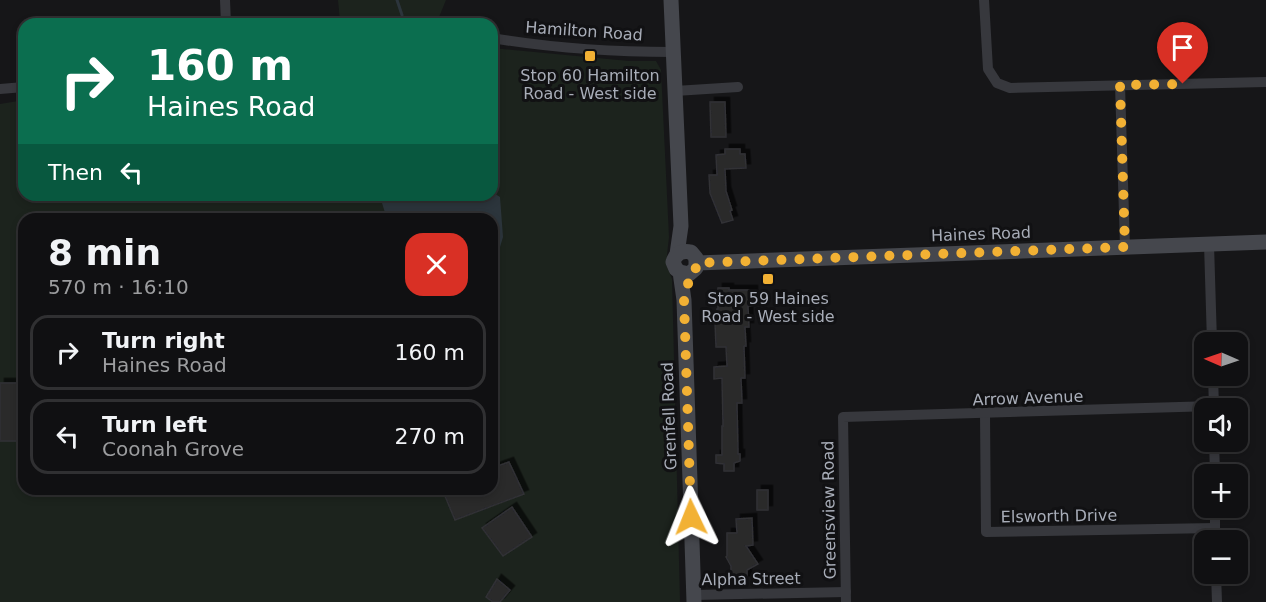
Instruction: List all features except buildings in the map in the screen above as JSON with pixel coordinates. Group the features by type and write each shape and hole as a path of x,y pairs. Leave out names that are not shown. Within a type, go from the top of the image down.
{"main road":[{"name":"Grenfell Road","path":"671,0 681,226 687,262 684,300 694,599"},
{"name":"Haines Road","path":"687,262 1266,242"}],"street":[{"path":"225,0 226,18"},
{"path":"984,0 988,69 998,83 1010,88 1266,82"},
{"name":"Hamilton Road","path":"498,39 552,46 673,52"},
{"path":"1120,85 1125,247"},
{"path":"675,91 738,87"},
{"path":"0,89 18,88"},
{"path":"1209,244 1212,332"},
{"name":"Arrow Avenue","path":"843,417 1194,408"},
{"name":"Elsworth Drive","path":"985,414 986,532 1215,528"},
{"name":"Greensview Road","path":"843,417 846,597"},
{"path":"1215,518 1215,528"},
{"path":"1216,584 1217,602"},
{"name":"Alpha Street","path":"694,599 846,597"}],"shaded area":[{"path":"338,0 446,0 439,18 340,18"},
{"path":"498,49 629,61 656,61 661,70 669,237 666,264 672,279 680,602 0,602 0,104 18,101 18,201 498,201"},
{"path":"498,196 500,197 503,237 498,254 498,213 385,213 382,201 498,201"}],"waterway":[{"path":"397,0 402,15"}],"place":[{"name":"Stop 60 Hamilton Road - West side","path":"590,56"},
{"name":"Stop 59 Haines Road - West side","path":"768,279"}],"route":[{"path":"691,517 684,300 691,272 696,268 697,263 1125,247 1120,85 1183,84"}]}
